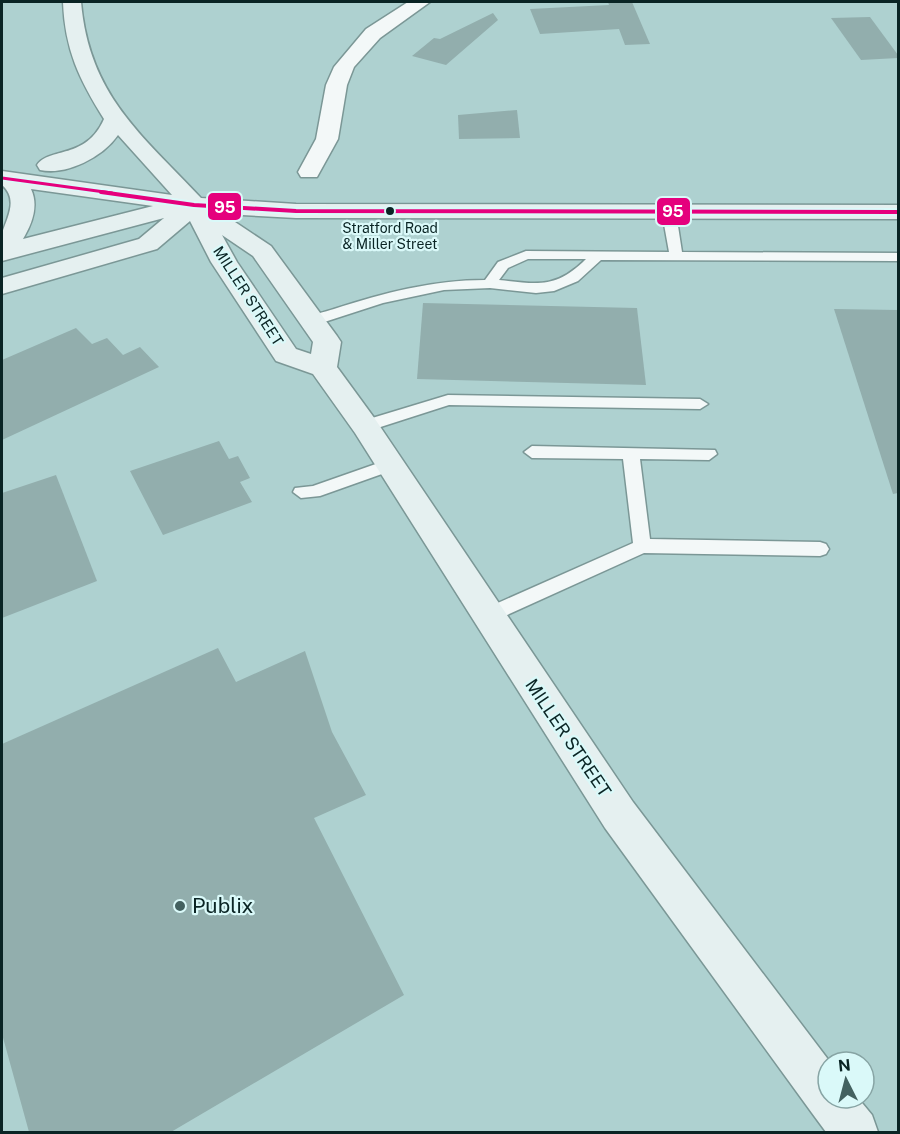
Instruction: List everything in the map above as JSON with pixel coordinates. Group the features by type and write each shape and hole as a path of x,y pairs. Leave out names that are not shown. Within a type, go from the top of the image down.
{"main road":[{"path":"72,2 74,30 91,82 115,119 194,205"},
{"path":"4,172 48,165 93,150 110,133 115,119"},
{"path":"48,165 111,173 194,205"},
{"path":"4,172 194,205 296,211 898,212"},
{"path":"2,249 17,228 22,203 18,188 4,172"},
{"path":"2,254 53,238 194,205"},
{"path":"2,286 67,265 148,244 194,205"},
{"name":"MILLER STREET","path":"194,205 262,251 327,342 323,368"},
{"name":"MILLER STREET","path":"194,205 224,262 286,355 323,368 365,426 547,708 619,814 708,938 816,1081"},
{"name":"MILLER STREET","path":"838,1110 855,1132"}],"street":[{"path":"309,172 323,150 331,128 339,80 354,55 372,33 393,16 421,2"},
{"path":"393,16 444,2"}],"lane":[{"path":"669,213 676,254"},
{"path":"490,284 492,275 505,262 526,255 676,254 898,257"},
{"path":"312,321 392,294 490,284 524,289 562,284 584,270 598,255"},
{"path":"365,426 448,400 700,404"},
{"path":"532,452 709,454"},
{"path":"631,453 642,546"},
{"path":"301,492 315,492 390,465"},
{"path":"489,615 642,546 820,549"}],"building":[{"path":"608,2 632,2 650,44 625,45 619,29 540,34 530,9 609,5"},
{"path":"493,13 498,20 446,65 412,56 434,38 440,39"},
{"path":"870,17 898,58 861,60 831,18"},
{"path":"517,110 520,138 459,139 458,115"},
{"path":"423,303 637,308 646,385 417,379"},
{"path":"834,309 898,310 898,493 893,494"},
{"path":"76,328 92,344 107,338 123,355 140,347 159,367 2,440 2,360"},
{"path":"219,441 229,459 238,456 250,478 240,482 252,502 163,535 130,471"},
{"path":"56,475 97,581 2,618 2,493"},
{"name":"Publix","path":"218,648 236,682 305,651 332,732 366,795 314,818 404,995 171,1132 29,1132 2,1034 2,744"}],"transit line":[{"name":"95","path":"2,178 194,205 296,211 898,212"}],"place":[{"name":"Stratford Road & Miller Street","path":"390,211"},
{"name":"Publix","path":"180,906"}]}
